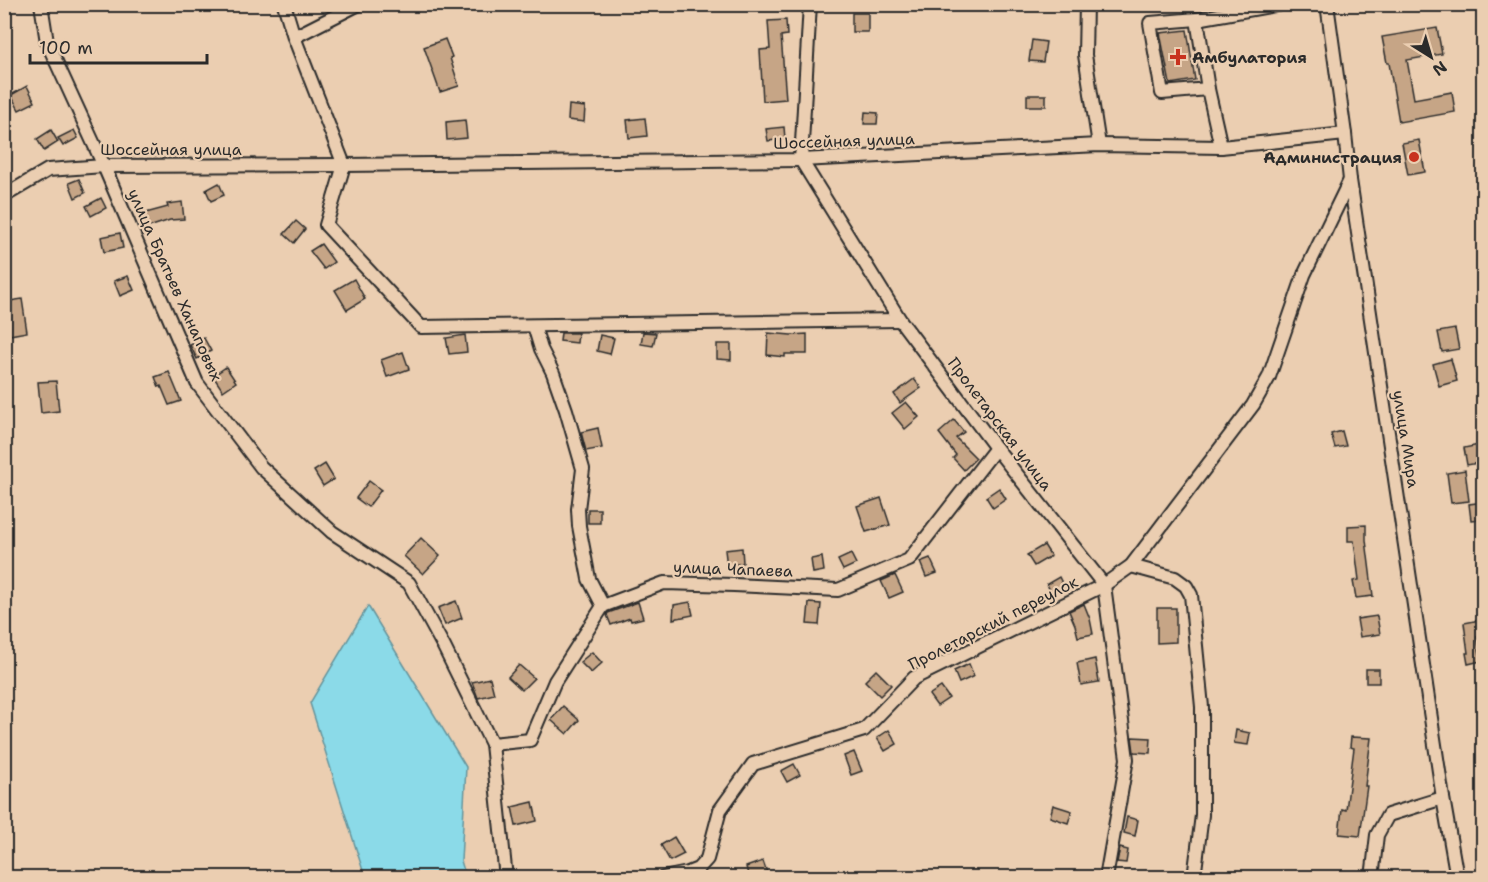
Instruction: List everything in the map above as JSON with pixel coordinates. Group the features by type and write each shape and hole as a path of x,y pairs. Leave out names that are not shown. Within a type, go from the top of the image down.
{"street":[{"name":"улица Братьев Ханаповых","path":"41,4 47,42 104,166 197,383 261,467 332,532 409,583 444,647 492,744 506,878"},
{"path":"284,4 294,37 344,165 326,225 422,327 900,320"},
{"path":"294,37 359,4"},
{"path":"801,160 810,4"},
{"path":"1086,4 1084,55 1099,145"},
{"path":"1208,89 1162,93 1150,22 1197,19 1281,4"},
{"name":"улица Мира","path":"1327,4 1350,180 1457,878"},
{"path":"1197,19 1208,89 1221,147"},
{"name":"Шоссейная улица","path":"4,196 48,170 104,166 801,160 1099,145 1221,147 1345,134"},
{"name":"Пролетарская улица","path":"801,160 900,320 996,448 1104,585"},
{"name":"Пролетарский переулок","path":"663,878 698,869 707,859 720,810 753,764 864,730 914,678 1104,585 1131,566 1253,405 1269,377 1304,276 1350,180"},
{"path":"492,744 530,740 555,681 603,606 590,579 579,526 578,509 583,469 566,410 534,326"},
{"name":"улица Чапаева","path":"603,606 664,583 838,590 909,560 996,448"},
{"path":"1131,566 1175,578 1186,586 1191,595 1202,707 1202,815 1194,878"},
{"path":"1104,585 1127,759 1106,878"},
{"path":"1372,878 1377,835 1388,815 1443,798"}],"water":[{"path":"368,606 466,767 461,861 466,877 365,877 310,703"}],"building":[{"path":"852,13 868,13 868,32 852,32"},
{"path":"786,20 787,35 781,36 786,99 763,101 760,50 770,49 768,21"},
{"path":"1437,28 1442,54 1407,60 1414,99 1452,92 1455,112 1399,122 1382,37"},
{"name":"Амбулатория","path":"1187,30 1195,80 1170,84 1160,33"},
{"path":"445,39 459,86 440,92 424,47"},
{"path":"1032,40 1046,42 1043,62 1029,61"},
{"path":"27,86 35,102 19,110 11,95"},
{"path":"1027,95 1046,95 1046,106 1027,106"},
{"path":"569,105 585,107 584,122 568,120"},
{"path":"865,112 878,113 877,124 864,124"},
{"path":"645,118 647,136 629,138 627,120"},
{"path":"465,120 467,138 447,140 446,122"},
{"path":"784,127 785,139 768,141 766,129"},
{"path":"51,130 58,142 44,151 37,139"},
{"path":"74,130 78,138 63,146 58,138"},
{"name":"Администрация","path":"1419,140 1425,172 1408,175 1402,143"},
{"path":"79,179 85,193 75,198 69,183"},
{"path":"219,183 224,195 211,201 206,190"},
{"path":"101,198 106,208 91,216 86,206"},
{"path":"182,202 184,219 170,220 146,228 142,214 168,207 167,204"},
{"path":"296,221 305,229 294,243 284,234"},
{"path":"120,233 123,248 104,252 101,237"},
{"path":"321,244 334,262 324,269 310,251"},
{"path":"128,276 134,290 120,296 114,281"},
{"path":"354,279 365,299 347,310 335,290"},
{"path":"22,299 27,332 4,336 4,302"},
{"path":"1455,329 1459,349 1442,352 1438,332"},
{"path":"643,332 656,333 653,346 641,344"},
{"path":"561,333 578,333 577,343 560,341"},
{"path":"768,333 807,334 807,354 785,354 785,357 767,355"},
{"path":"465,335 467,352 449,354 446,338"},
{"path":"600,335 614,338 610,354 597,351"},
{"path":"204,338 211,351 197,359 190,345"},
{"path":"717,344 731,344 731,360 717,359"},
{"path":"403,352 409,369 387,377 381,360"},
{"path":"1451,359 1457,381 1439,386 1433,364"},
{"path":"226,367 236,382 223,391 213,376"},
{"path":"169,372 181,401 169,405 155,377"},
{"path":"914,379 921,388 900,403 894,394"},
{"path":"56,381 59,411 41,413 38,382"},
{"path":"906,402 919,417 905,429 892,413"},
{"path":"954,420 964,432 956,438 976,458 964,470 953,458 956,455 939,433"},
{"path":"598,428 602,448 586,451 581,432"},
{"path":"1342,431 1346,446 1335,448 1331,434"},
{"path":"1484,444 1484,462 1467,465 1464,448"},
{"path":"325,464 334,479 323,486 314,471"},
{"path":"1465,470 1469,501 1451,503 1447,473"},
{"path":"369,481 381,490 368,507 356,498"},
{"path":"999,488 1006,499 993,508 986,497"},
{"path":"881,498 890,525 866,532 857,506"},
{"path":"1484,502 1484,519 1471,520 1469,504"},
{"path":"588,509 600,509 600,523 588,523"},
{"path":"1366,525 1373,596 1356,598 1353,581 1359,580 1354,541 1348,541 1348,526"},
{"path":"421,538 440,556 423,574 404,556"},
{"path":"1044,545 1051,556 1034,566 1027,555"},
{"path":"742,548 743,563 727,566 725,550"},
{"path":"851,554 856,564 843,570 838,560"},
{"path":"822,557 824,571 813,573 811,559"},
{"path":"930,558 937,573 926,577 920,562"},
{"path":"895,575 903,592 889,598 881,581"},
{"path":"1059,577 1064,587 1051,593 1047,584"},
{"path":"456,601 462,618 445,625 438,608"},
{"path":"638,602 643,618 631,621 630,618 611,625 608,613"},
{"path":"690,602 693,615 673,619 674,605"},
{"path":"809,603 821,604 819,625 807,624"},
{"path":"1084,604 1093,634 1078,637 1069,611"},
{"path":"1157,608 1176,608 1176,642 1157,643"},
{"path":"1377,616 1380,634 1360,637 1357,619"},
{"path":"1480,620 1483,636 1477,636 1481,661 1468,664 1464,623"},
{"path":"592,652 602,663 591,673 580,662"},
{"path":"1095,659 1099,682 1081,685 1077,663"},
{"path":"969,664 974,676 959,683 954,671"},
{"path":"519,665 534,678 522,690 508,677"},
{"path":"1366,669 1379,669 1379,683 1366,683"},
{"path":"876,670 891,685 880,696 865,681"},
{"path":"490,678 494,694 478,698 472,682"},
{"path":"941,687 949,698 937,706 929,695"},
{"path":"563,706 579,720 567,734 551,720"},
{"path":"889,730 897,744 885,751 877,738"},
{"path":"1236,730 1250,733 1248,745 1234,743"},
{"path":"1132,737 1151,738 1150,753 1134,752"},
{"path":"1351,737 1371,738 1360,836 1339,834 1342,809 1346,810 1354,748 1350,747"},
{"path":"854,752 862,771 851,775 844,756"},
{"path":"794,764 800,775 787,782 781,771"},
{"path":"533,802 537,821 516,826 512,807"},
{"path":"1053,805 1072,811 1068,823 1050,817"},
{"path":"1127,817 1138,820 1135,836 1124,833"},
{"path":"674,837 684,854 670,861 661,845"},
{"path":"1120,848 1128,850 1126,863 1117,862"},
{"path":"763,861 769,878 749,878 746,867"}],"place":[{"name":"Амбулатория","path":"1178,57"},
{"name":"Администрация","path":"1414,157"}]}
